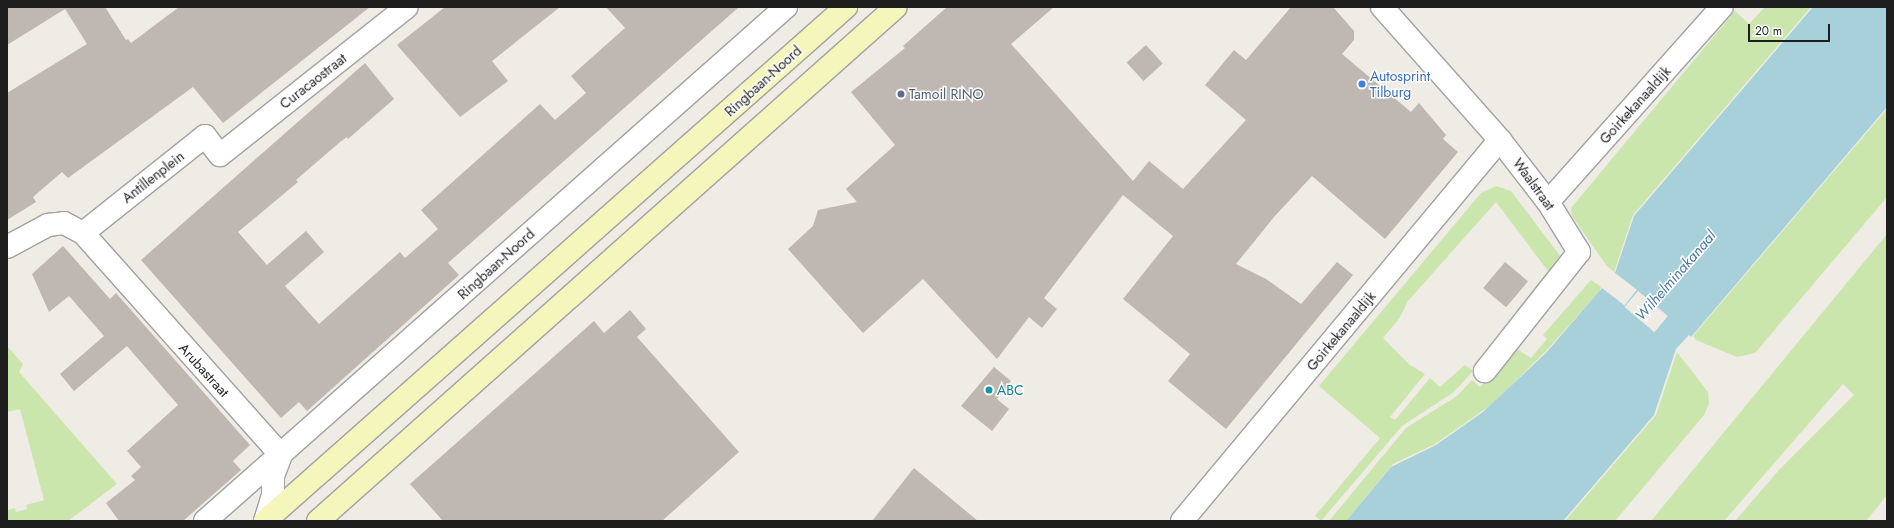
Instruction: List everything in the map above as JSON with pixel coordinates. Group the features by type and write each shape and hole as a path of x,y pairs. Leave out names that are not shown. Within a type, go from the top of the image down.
{"main road":[{"name":"Ringbaan-Noord","path":"265,521 846,7"},
{"path":"318,521 896,7"}],"street":[{"name":"Curacaostraat","path":"220,154 407,7"},
{"name":"Ringbaan-Noord","path":"205,521 786,7"},
{"name":"Waalstraat","path":"1382,7 1500,140 1548,202 1579,252 1485,371"},
{"name":"Goirkekanaaldijk","path":"1548,202 1722,7"},
{"name":"Antillenplein","path":"83,233 205,136 220,154"},
{"name":"Goirkekanaaldijk","path":"1182,521 1500,140"},
{"path":"7,247 48,225 64,223 83,233"},
{"name":"Arubastraat","path":"83,233 280,455"},
{"path":"265,521 273,495 273,476 280,455"}],"green space":[{"path":"1765,7 1811,7 1633,215 1614,272 1606,265 1572,216 1571,208 1735,11 1749,24"},
{"path":"1887,109 1887,197 1755,353 1737,357 1696,340 1693,336"},
{"path":"1496,186 1511,191 1561,257 1522,316 1516,311 1548,271 1496,202 1408,301 1399,319 1383,338 1410,365 1425,374 1390,417 1395,420 1430,378 1440,387 1465,365 1473,371 1454,392 1402,426 1321,521 1315,516 1380,438 1319,386 1481,193"},
{"path":"1887,234 1887,495 1866,521 1735,521 1779,470 1854,395 1843,384 1724,521 1651,521"},
{"path":"1591,280 1601,287 1599,292 1545,352 1491,405 1435,444 1393,464 1346,521 1329,521 1406,428 1457,396 1472,380 1480,387 1514,347 1531,358 1547,339 1543,335"},
{"path":"7,346 23,364 19,372 117,484 68,521 7,521 7,510 15,508 16,512 27,509 26,505 44,500 20,409 7,412"},
{"path":"1677,352 1708,392 1709,404 1704,415 1615,521 1565,521 1656,415"}],"water":[{"name":"Wilhelminakanaal","path":"1813,7 1887,7 1887,107 1691,337 1689,335 1676,349 1654,415 1563,521 1346,521 1391,467 1436,445 1483,412 1546,353 1615,273 1634,216"}],"pier":[{"path":"1614,272 1637,290 1625,306 1602,288"},
{"path":"1638,291 1668,316 1654,332 1625,307"}],"building":[{"path":"7,7 105,7 126,40 128,39 131,43 179,7 370,7 223,123 193,87 68,178 62,172 33,197 36,202 7,220 7,93 87,44 65,9 7,45"},
{"path":"445,7 560,7 492,61 508,81 460,117 397,45"},
{"path":"606,7 739,7 448,263 459,275 307,411 299,402 281,418 141,260 365,63 394,99 348,139 347,137 340,142 296,180 298,182 238,232 267,265 306,231 324,252 285,286 319,324 400,252 405,258 438,229 421,210 540,104 555,120 586,93 571,76 625,28"},
{"path":"947,7 1054,7 1011,44 1133,181 1149,161 1183,189 1246,120 1205,85 1234,50 1246,60 1291,7 1333,7 1354,31 1354,40 1342,54 1411,112 1419,103 1446,135 1443,139 1458,152 1385,239 1312,176 1274,217 1236,264 1266,279 1301,304 1337,262 1353,275 1226,429 1168,381 1190,354 1123,299 1173,236 1123,195 1044,298 1057,309 1042,328 1029,317 997,359 923,279 863,333 788,249 813,226 818,210 857,202 846,189 895,145 851,92 905,48 903,46"},
{"path":"1146,45 1163,64 1143,81 1127,62"},
{"path":"63,246 110,299 116,293 250,445 233,461 241,470 183,521 119,521 106,503 135,480 131,476 141,467 127,451 178,405 127,346 74,391 60,374 104,336 69,296 49,312 32,274"},
{"path":"1505,262 1528,281 1506,307 1483,288"},
{"path":"630,310 646,329 637,337 739,452 662,521 443,521 410,484 594,321 604,333"},
{"name":"ABC","path":"994,367 1011,381 997,399 1009,409 992,431 961,406"},
{"path":"914,468 978,521 872,521"}],"place":[{"name":"Autosprint Tilburg","path":"1362,84"},
{"name":"Tamoil RINO","path":"901,94"},
{"name":"ABC","path":"989,390"}]}
